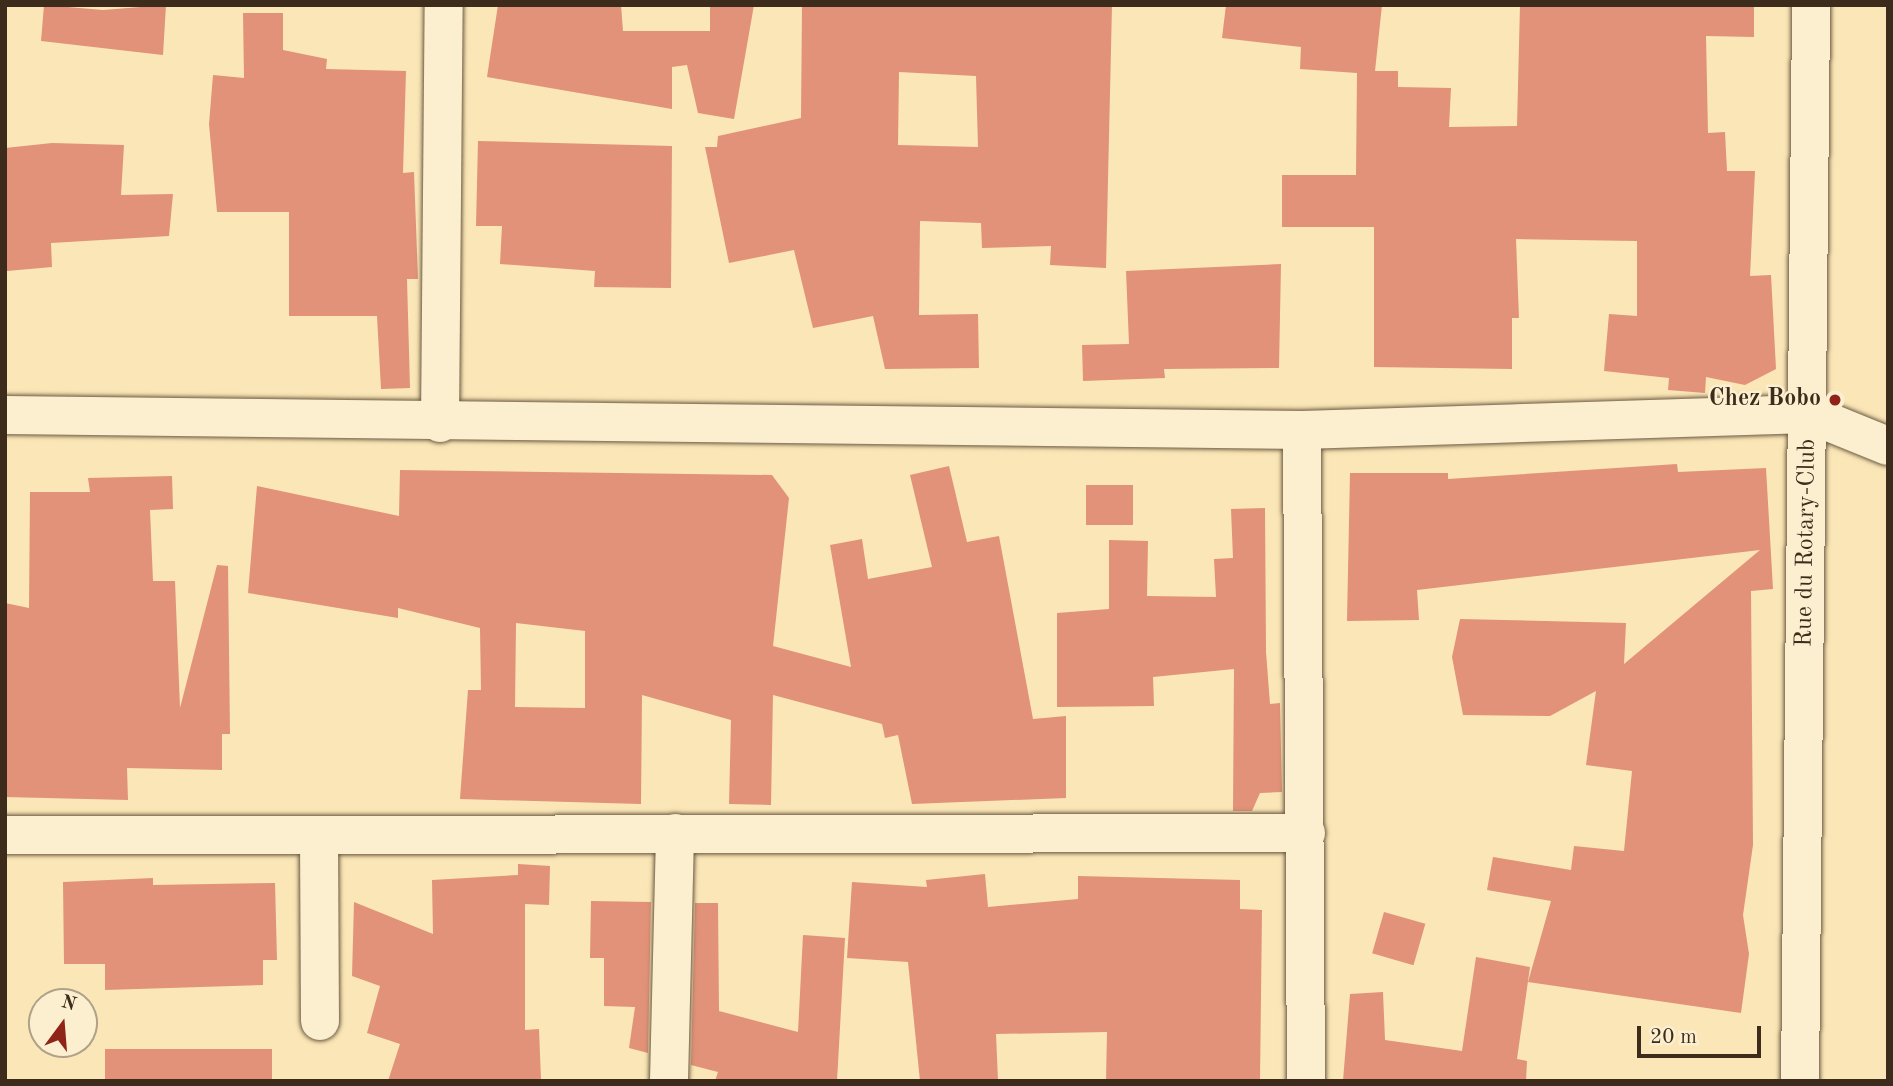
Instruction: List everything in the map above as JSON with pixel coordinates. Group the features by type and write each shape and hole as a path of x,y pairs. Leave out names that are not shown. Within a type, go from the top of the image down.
{"street":[{"path":"440,423 444,5"},
{"name":"Rue du Rotary-Club","path":"1800,1081 1809,414 1811,5"},
{"path":"5,415 440,423 1302,430 1809,414 1888,446"},
{"path":"1302,430 1306,1081"},
{"path":"669,1081 675,833"},
{"path":"5,835 1306,833"},
{"path":"319,835 320,1021"}],"building":[{"path":"44,5 103,10 166,5 163,55 41,41"},
{"path":"498,5 621,5 623,31 710,31 710,5 754,5 734,119 698,113 687,65 672,67 672,109 487,77"},
{"path":"802,5 1112,5 1106,268 1050,265 1051,246 982,248 981,223 920,221 919,315 978,314 979,368 885,369 873,316 813,328 794,250 729,263 705,147 717,147 718,136 801,118","holes":["899,72 976,76 978,147 898,145"]},
{"path":"1226,5 1382,5 1375,71 1398,71 1398,87 1451,88 1449,127 1517,126 1520,5 1754,5 1754,37 1706,36 1708,133 1725,132 1727,171 1755,171 1750,276 1771,275 1776,369 1745,385 1706,377 1705,393 1668,390 1669,378 1604,371 1609,314 1637,316 1637,241 1516,239 1519,318 1512,318 1512,369 1374,367 1374,227 1282,227 1282,175 1356,175 1357,73 1300,69 1301,47 1222,38"},
{"path":"243,13 283,13 283,50 327,59 326,69 406,71 403,173 414,172 418,279 407,279 410,388 381,389 377,316 289,316 289,212 217,212 209,124 213,75 244,78"},
{"path":"478,141 672,146 671,288 594,287 595,271 500,264 502,226 476,226"},
{"path":"52,143 124,145 121,195 173,194 169,236 51,243 52,267 7,271 5,148"},
{"path":"1281,264 1279,368 1164,369 1165,378 1083,381 1082,345 1129,344 1126,271"},
{"path":"1677,464 1678,472 1766,468 1773,589 1751,591 1753,845 1743,915 1749,954 1741,1013 1528,982 1551,901 1487,890 1493,857 1571,870 1574,846 1624,851 1632,771 1586,765 1596,691 1550,716 1463,715 1452,657 1460,619 1626,623 1624,664 1760,550 1417,590 1419,620 1347,621 1350,473 1448,473 1448,479"},
{"path":"949,466 967,542 999,536 1033,719 1066,716 1066,798 912,804 898,735 885,738 882,724 773,695 771,805 729,804 731,720 642,695 641,804 460,799 468,690 481,690 480,628 398,608 398,618 248,593 257,486 399,516 400,470 772,475 789,498 773,646 851,667 830,545 862,539 868,579 932,567 910,475","holes":["516,623 585,631 585,708 515,707"]},
{"path":"172,476 173,509 150,510 153,581 175,581 180,708 217,565 228,566 230,734 222,734 222,770 127,768 128,800 5,797 5,603 29,608 30,492 90,492 88,478"},
{"path":"1086,485 1133,485 1133,525 1086,525"},
{"path":"1265,508 1266,652 1270,704 1280,703 1282,792 1260,793 1252,811 1233,811 1234,669 1153,677 1154,706 1057,707 1057,613 1109,609 1109,540 1148,541 1147,596 1216,597 1214,559 1233,558 1231,509"},
{"path":"518,864 550,866 549,905 525,904 525,1030 539,1029 541,1080 388,1081 400,1044 367,1033 380,986 352,976 354,902 433,934 432,880 518,875"},
{"path":"985,874 988,907 1078,899 1078,876 1240,880 1240,909 1262,910 1260,1081 1106,1081 1107,1032 996,1034 998,1081 920,1081 908,962 847,958 852,882 927,887 926,880"},
{"path":"153,878 153,885 275,883 277,960 263,960 263,985 105,990 105,964 64,964 63,882"},
{"path":"591,901 651,902 648,1053 629,1048 635,1007 604,1006 604,958 590,958"},
{"path":"695,903 718,903 719,1011 798,1032 803,935 845,938 837,1081 715,1081 718,1072 691,1065"},
{"path":"1384,912 1425,924 1413,965 1372,953"},
{"path":"1476,957 1530,967 1517,1059 1527,1061 1526,1081 1343,1081 1350,994 1383,992 1385,1040 1462,1051"},
{"path":"105,1049 272,1049 272,1081 105,1081"}],"place":[{"name":"Chez Bobo","path":"1835,400"}]}
